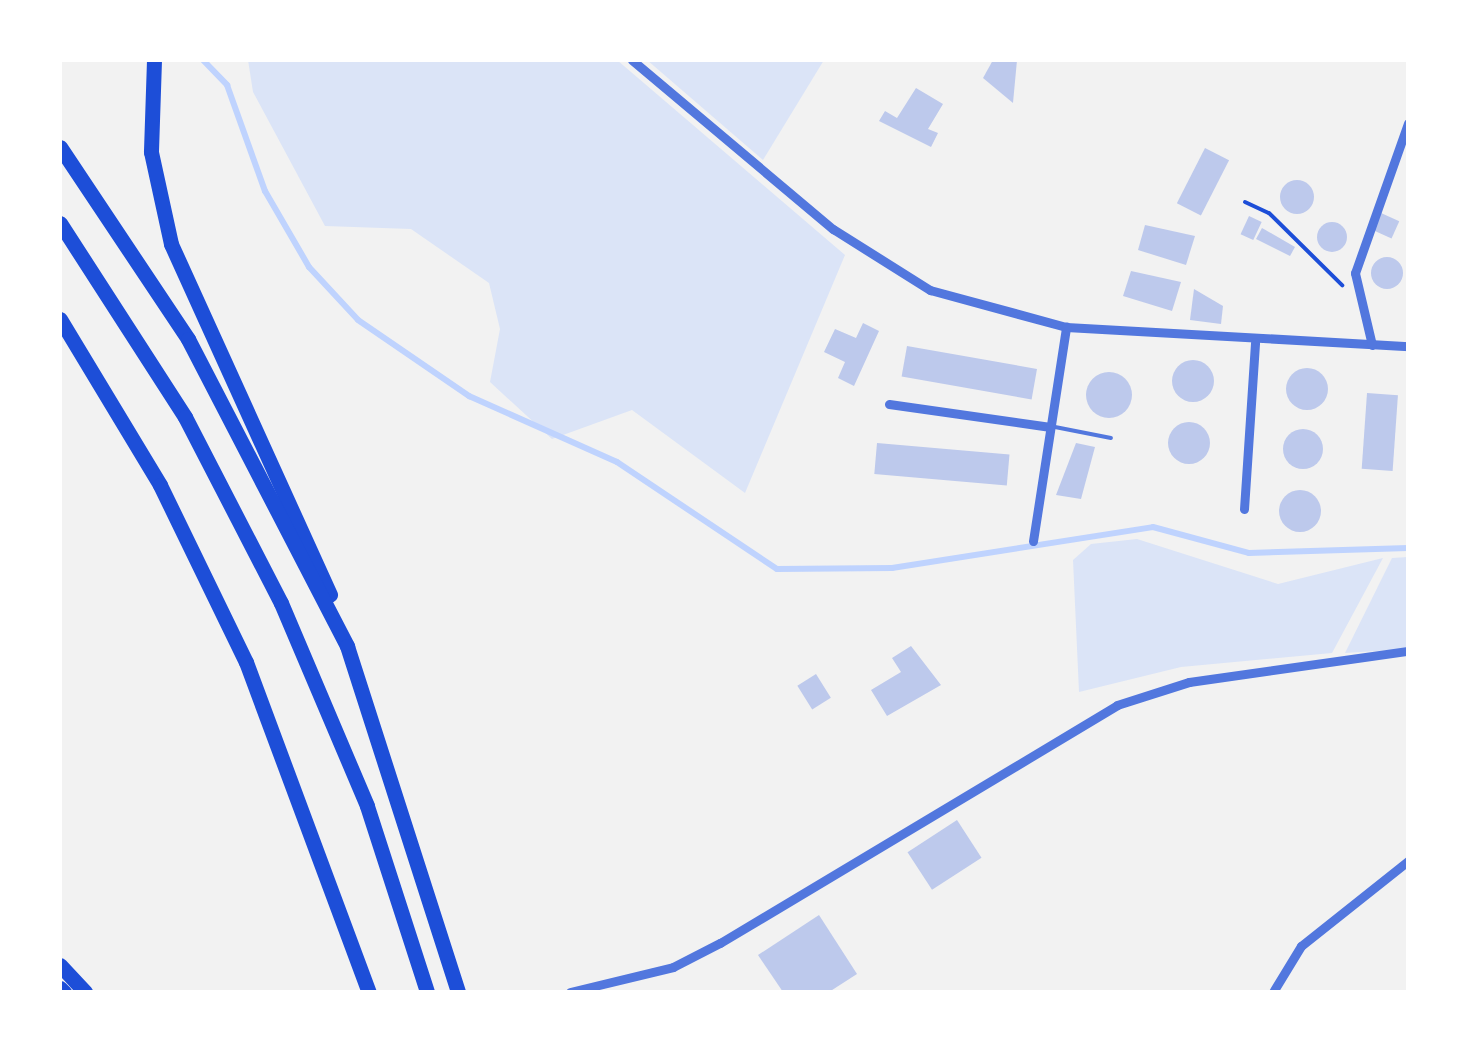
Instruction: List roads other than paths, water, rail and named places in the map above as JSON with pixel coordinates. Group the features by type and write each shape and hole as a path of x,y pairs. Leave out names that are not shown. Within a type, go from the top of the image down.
{"highway":[{"path":"154,60 151,152 171,244 322,571 458,992"},
{"path":"60,147 188,340 347,646"},
{"path":"60,223 185,417 274,586 350,762 427,992"},
{"path":"60,319 160,485 246,662 368,992"},
{"path":"60,966 66,986 85,992"}],"street":[{"path":"632,60 882,264 981,308 1066,327 1255,342 1408,346"},
{"path":"1372,344 1356,298 1360,250 1408,123"},
{"path":"1033,541 1066,327"},
{"path":"1244,509 1255,342"},
{"path":"889,404 1050,426"},
{"path":"570,992 673,966 720,943 1117,705 1190,682 1408,651"},
{"path":"1274,992 1301,946 1408,861"}],"lane":[{"path":"1050,426 1111,438"}],"waterway":[{"path":"203,60 227,85 265,191 309,267 358,320 469,396 617,462 777,569 892,568 1153,527 1249,553 1408,548"}]}
